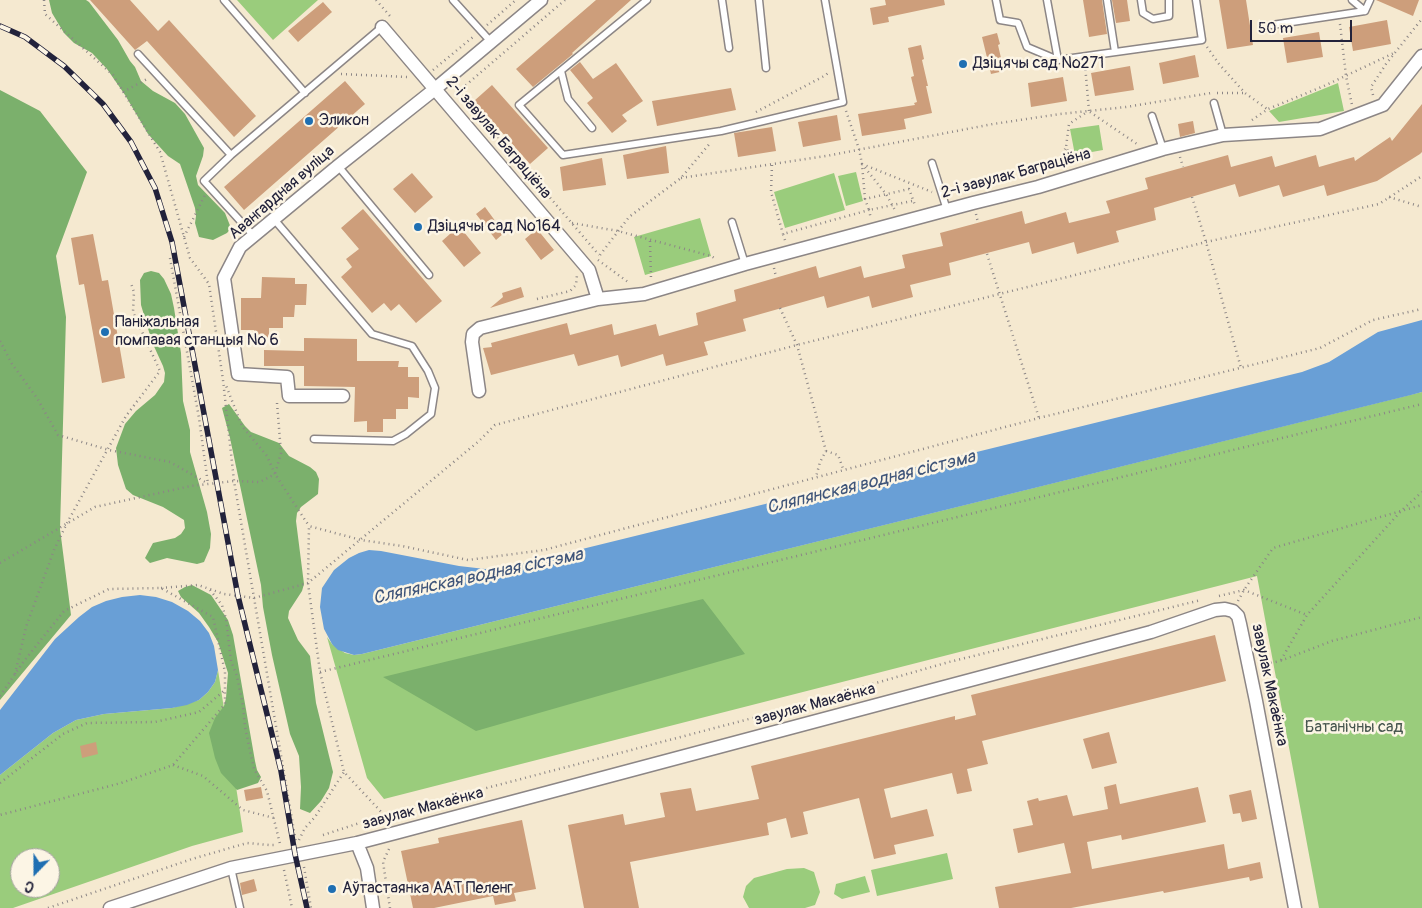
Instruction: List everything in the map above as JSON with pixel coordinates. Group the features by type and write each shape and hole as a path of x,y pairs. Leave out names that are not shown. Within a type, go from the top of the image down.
{"street":[{"name":"Авангардная вуліца","path":"275,376 238,374 224,278 240,247 273,218 436,89 541,0"},
{"name":"2-і завулак Баграціёна","path":"382,27 436,89 583,272 598,299"},
{"name":"2-і завулак Баграціёна","path":"479,391 472,342 473,334 480,328 598,299 648,293 789,252 1050,184 1163,149 1223,135 1320,129 1384,105 1422,56"},
{"path":"275,376 287,377 289,396 343,396"},
{"name":"завулак Макаёнка","path":"110,908 231,868 357,843 1142,634 1215,610 1225,609 1233,611 1238,616 1295,908"},
{"path":"357,843 368,868 373,908"}],"lane":[{"path":"224,0 305,93"},
{"path":"453,0 492,42"},
{"path":"722,0 729,48"},
{"path":"758,0 766,68"},
{"path":"644,1 519,105 563,155 721,130 843,102 826,0"},
{"path":"996,0 1000,20 1018,23 1027,47 1058,60 1202,40 1196,0"},
{"path":"1047,0 1058,60"},
{"path":"1107,0 1115,52"},
{"path":"1141,0 1143,14 1153,19 1169,16 1169,0"},
{"path":"1352,0 1365,11"},
{"path":"1365,11 1370,0"},
{"path":"1272,25 1365,11"},
{"path":"253,235 204,181 231,154 382,27"},
{"path":"138,54 231,154"},
{"path":"561,70 568,99 592,128"},
{"path":"1214,103 1223,135"},
{"path":"1152,116 1163,149"},
{"path":"932,163 947,210"},
{"path":"338,166 429,275"},
{"path":"273,218 372,334 412,346 428,371 435,388 431,414 406,434 393,441 314,440"},
{"path":"732,222 739,266"},
{"path":"231,868 240,908"}],"path":[{"path":"44,0 45,14 113,75 160,152 190,258 209,284 223,380 234,481 243,524 294,841 300,854 311,908"},
{"path":"328,74 425,77 516,0"},
{"path":"1339,15 1346,76 1353,112"},
{"path":"1374,97 1371,87 1395,53 1422,21"},
{"path":"1202,40 1219,64 1245,93 1268,109"},
{"path":"1256,124 1249,122 1268,109 1395,53"},
{"path":"1084,57 1089,111"},
{"path":"756,112 826,75 836,62"},
{"path":"123,92 157,74"},
{"path":"681,178 772,165 993,124 1126,107 1205,93 1245,93"},
{"path":"843,102 859,149 865,199 869,210"},
{"path":"1050,184 1066,147 1069,124 1089,111"},
{"path":"1089,111 1136,143 1142,156"},
{"path":"529,301 570,291 576,285 583,272 597,259 629,217 681,178 721,130"},
{"path":"1066,147 1080,175"},
{"path":"862,164 886,194 901,222"},
{"path":"862,164 942,196"},
{"path":"772,165 771,192 789,252"},
{"path":"0,696 24,661 64,611 109,589 198,585 224,594 254,598 308,583 479,441 494,425 797,345 1206,242 1378,204 1422,176"},
{"path":"184,237 209,187"},
{"path":"783,234 869,210 912,201 909,189 865,199"},
{"path":"1192,197 1241,368"},
{"path":"1389,197 1422,207"},
{"path":"572,223 618,231 711,256 739,266"},
{"path":"648,293 650,241"},
{"path":"987,254 1039,418"},
{"path":"170,258 199,418 208,484"},
{"path":"597,259 648,293"},
{"path":"13,678 26,627 54,550 126,416 160,371 133,312 134,292 131,283"},
{"path":"780,308 797,345 826,451 820,462 816,477"},
{"path":"309,526 361,540 468,560 544,550 1039,418 1320,348 1373,320 1422,310"},
{"path":"0,341 12,364 38,398 58,435 108,450 170,462 208,484"},
{"path":"0,563 95,507 190,486 234,481 260,482 275,474 281,453 275,376"},
{"path":"223,380 242,426 267,456 275,474 309,526 308,583 320,672 344,772 384,815"},
{"path":"320,672 1422,404"},
{"path":"826,451 838,455 844,471"},
{"path":"1280,661 1307,615 1401,511 1422,492"},
{"path":"1244,590 1273,548 1422,505"},
{"path":"0,815 121,783 173,765 225,704 224,672 212,618 161,588"},
{"path":"209,588 222,605 231,661 237,676 254,769 267,791 280,844"},
{"path":"1215,596 1244,590 1307,615"},
{"path":"321,836 384,815 768,714 949,662 1205,599"},
{"path":"1249,667 1280,661 1332,641 1422,617"},
{"path":"0,783 63,734 87,723 156,722 199,712 225,690"},
{"path":"173,765 203,776 243,810 274,818"},
{"path":"300,840 305,828 315,817 344,772"},
{"path":"294,841 307,839"},
{"path":"48,908 192,859 247,843 269,845 286,843"},
{"path":"390,908 383,862 391,843"},
{"path":"283,865 292,908"}],"green space":[{"path":"49,0 86,0 89,2 118,40 135,67 141,81 153,91 175,103 185,114 204,148 196,176 198,185 225,213 231,228 227,233 213,240 199,237 195,223 195,208 180,164 168,156 148,134 107,69 92,53 74,43 64,33 52,13"},
{"path":"237,0 318,0 273,40"},
{"path":"1338,83 1344,111 1279,122 1269,111"},
{"path":"0,90 40,111 87,172 56,256 66,317 60,529 71,615 0,700"},
{"path":"1099,125 1103,150 1075,155 1070,129"},
{"path":"856,172 863,201 846,206 838,176"},
{"path":"834,173 845,210 785,228 774,192"},
{"path":"700,218 711,256 645,275 634,237"},
{"path":"151,271 159,273 171,294 181,353 183,401 190,430 190,452 207,512 211,534 210,548 204,562 197,564 167,558 150,563 145,558 153,543 175,538 181,534 185,528 184,520 163,507 133,495 126,489 118,465 116,448 125,424 136,411 155,395 164,382 165,373 163,366 152,342 141,305 140,280 144,273"},
{"name":"Батанічны сад","path":"1422,392 1422,908 1319,908 1257,576 384,799 367,778 327,637 332,644 345,653 362,654"},
{"path":"229,404 251,432 279,443 289,456 316,472 319,479 318,494 301,507 297,513 296,521 304,584 302,591 289,611 288,618 298,640 310,656 316,703 333,772 329,788 310,813 300,809 299,756 290,734 272,655 261,585 222,408"},
{"path":"192,585 211,595 228,620 233,635 255,761 261,777 258,783 237,790 221,773 209,733 215,718 224,706 228,673 218,642 209,627 199,613 181,597 178,591"},
{"path":"703,599 745,654 476,731 383,677"},
{"path":"218,670 243,832 192,846 60,892 60,848 10,848 10,898 42,898 13,908 0,908 0,775 53,733 76,720 104,714 172,708 199,700 215,682"},
{"path":"947,853 953,879 877,896 871,870"},
{"path":"804,868 814,872 820,892 815,905 805,908 749,908 743,897 746,886 754,878 787,869"},
{"path":"865,876 870,892 842,899 834,894 836,884"}],"water":[{"name":"Сляпянская водная сістэма","path":"1422,320 1422,392 362,654 354,655 338,650 332,644 324,629 320,607 322,588 334,570 349,558 369,550 485,569 513,566 1302,372 1329,362 1378,332"},
{"path":"140,595 172,602 188,611 200,621 209,633 214,646 218,670 215,682 208,692 199,700 187,705 104,714 76,720 53,733 0,775 0,710 55,639 92,607 122,597"}],"building":[{"path":"90,0 130,0 158,31 169,20 256,116 234,137 147,41 135,50"},
{"path":"596,0 631,0 573,54 533,87 516,69"},
{"path":"885,0 944,0 945,5 888,17 889,22 873,25 870,8 886,5"},
{"path":"1083,0 1102,0 1107,34 1089,37"},
{"path":"1112,0 1127,0 1130,21 1116,23"},
{"path":"1219,0 1246,0 1253,45 1227,49"},
{"path":"1376,0 1419,0 1413,16"},
{"path":"323,2 332,12 298,42 288,31"},
{"path":"1387,20 1391,44 1353,51 1349,27"},
{"path":"1319,32 1323,57 1287,63 1283,38"},
{"path":"997,33 1004,71 991,74 982,37"},
{"path":"921,45 924,59 922,60 928,86 926,86 932,113 904,119 906,129 862,136 858,114 915,105 914,103 917,102 911,77 914,76 908,48"},
{"path":"1195,55 1199,77 1163,84 1159,63"},
{"path":"580,62 593,79 616,63 643,101 622,115 627,121 612,133 587,103 593,98 570,70"},
{"path":"1130,66 1134,90 1095,96 1091,73"},
{"path":"1063,77 1067,101 1031,107 1028,83"},
{"path":"345,81 365,104 244,210 224,187"},
{"path":"492,85 548,148 530,164 474,101"},
{"path":"731,88 736,110 657,126 652,101"},
{"path":"1422,104 1422,152 1420,154 1377,181 1327,196 1324,185 1283,197 1279,185 1239,197 1235,184 1154,208 1156,220 1116,231 1119,242 1077,254 1074,242 1032,254 1029,242 949,263 951,275 910,285 913,297 872,308 869,296 827,308 824,296 743,319 746,331 704,342 708,355 666,366 663,354 621,367 618,355 578,366 574,354 491,375 483,348 492,347 491,343 567,323 570,335 612,324 614,335 656,324 659,336 698,325 696,313 736,301 734,290 816,266 819,278 861,266 864,278 905,268 902,255 943,246 940,233 1022,211 1025,224 1066,212 1069,223 1110,213 1106,201 1148,189 1145,178 1228,155 1231,167 1272,156 1275,167 1316,155 1319,167 1354,157 1355,161 1390,137 1392,141"},
{"path":"837,115 841,140 803,147 798,122"},
{"path":"1193,121 1195,133 1180,137 1178,124"},
{"path":"772,127 776,151 738,157 734,133"},
{"path":"666,146 669,173 627,179 623,155"},
{"path":"602,158 606,185 563,191 560,167"},
{"path":"412,173 433,197 415,213 393,189"},
{"path":"485,207 504,233 496,240 476,214"},
{"path":"363,209 442,301 416,323 399,304 391,311 384,303 372,313 341,277 352,267 346,259 359,249 341,228"},
{"path":"459,226 481,253 464,267 442,241"},
{"path":"537,229 554,250 541,260 525,239"},
{"name":"Паніжальная помпавая станцыя № 6","path":"93,234 102,281 108,280 125,378 102,383 84,284 79,285 71,238"},
{"path":"262,277 295,278 295,284 307,284 306,305 295,305 294,317 283,317 283,328 269,328 269,341 254,340 254,330 241,330 241,298 261,298"},
{"path":"521,287 524,297 490,308 503,297 502,293"},
{"path":"304,338 357,339 357,361 399,361 398,367 408,367 408,377 419,377 419,398 408,397 408,409 396,409 396,419 383,419 383,432 367,432 367,421 354,422 355,387 304,386 304,366 264,366 264,350 304,351"},
{"path":"1215,635 1226,681 982,741 988,764 967,769 972,791 957,794 952,773 884,789 891,818 927,809 934,836 894,845 896,854 874,859 859,798 803,812 808,834 791,838 786,818 767,823 769,835 630,862 639,908 584,908 568,825 623,814 625,825 665,817 660,793 691,788 696,811 759,799 751,766 955,716 955,720 976,715 971,695"},
{"path":"1109,732 1117,763 1092,769 1083,739"},
{"path":"96,742 98,754 82,758 80,746"},
{"path":"1116,784 1120,804 1198,787 1206,822 1122,840 1121,835 1087,842 1092,869 1224,844 1228,869 1260,862 1263,878 1250,881 1249,877 1071,908 999,908 995,887 1071,873 1064,843 1018,853 1013,829 1033,825 1027,801 1038,798 1039,801 1067,795 1073,816 1108,809 1104,787"},
{"path":"261,787 263,798 246,801 244,790"},
{"path":"1251,790 1257,819 1242,822 1240,813 1233,814 1229,795"},
{"path":"522,820 536,889 514,893 516,901 495,905 493,896 434,908 413,908 401,851 439,843 438,838"},
{"path":"254,879 257,891 242,895 240,883"}],"railway":[{"path":"0,26 25,37 64,66 103,104 131,142 155,188 172,242 238,596 281,771 295,854 307,908"}],"place":[{"name":"Дзіцячы сад №271","path":"963,64"},
{"name":"Эликон","path":"309,121"},
{"name":"Дзіцячы сад №164","path":"418,227"},
{"name":"Паніжальная помпавая станцыя № 6","path":"105,332"},
{"name":"Аўтастаянка ААТ Пеленг","path":"332,889"}]}
